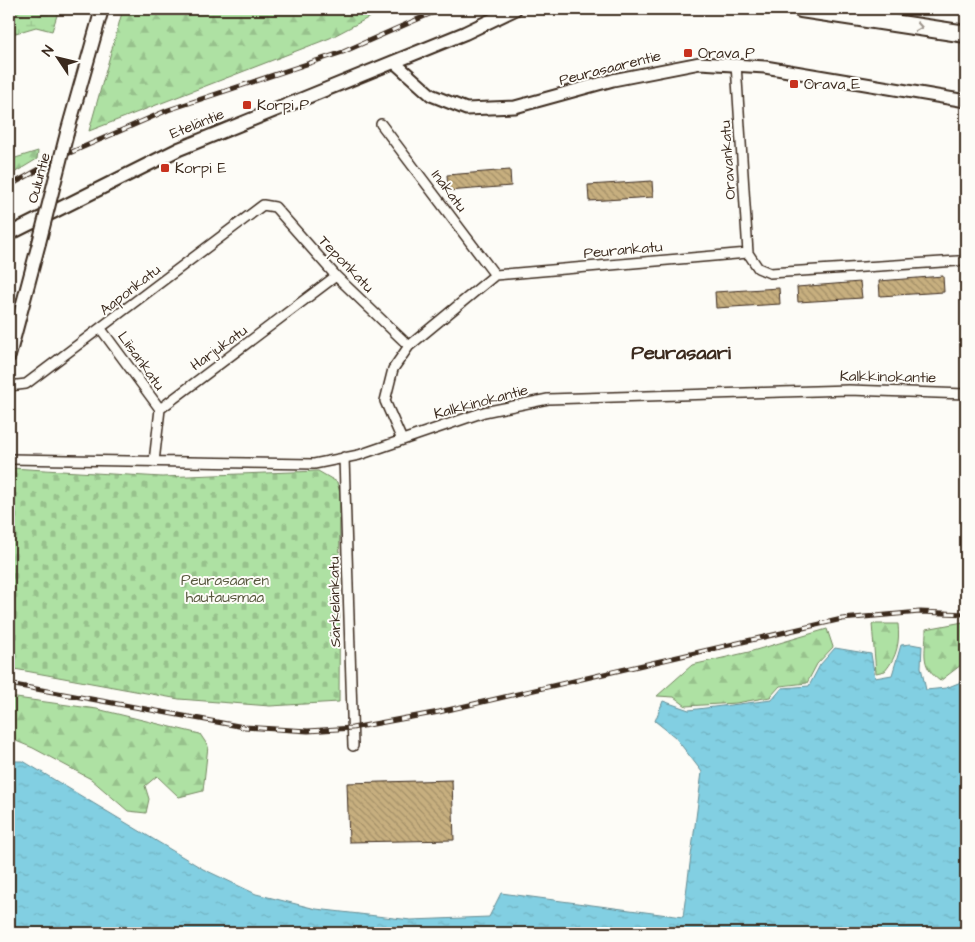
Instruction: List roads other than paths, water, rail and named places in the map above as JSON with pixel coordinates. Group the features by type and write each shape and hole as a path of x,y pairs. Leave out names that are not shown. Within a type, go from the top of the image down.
{"highway":[{"path":"801,9 966,34"}],"main road":[{"name":"Ouluntie","path":"9,356 67,133 102,9"},
{"name":"Eteläntie","path":"9,234 178,149 465,33 514,9"}],"street":[{"name":"Peurasaarentie","path":"394,62 431,95 466,109 515,107 613,80 700,63 765,67 966,100"},
{"name":"Oravankatu","path":"736,64 748,253"},
{"name":"Inakatu","path":"380,124 495,275"},
{"name":"Teponkatu","path":"263,205 275,207 336,276 409,346"},
{"name":"Aaponkatu","path":"9,386 26,384 263,205"},
{"path":"748,253 758,268 770,273 958,261"},
{"name":"Peurankatu","path":"495,275 748,253"},
{"path":"402,440 385,401 394,369 409,346 495,275"},
{"name":"Harjukatu","path":"160,409 336,276"},
{"name":"Liisankatu","path":"101,329 160,409"},
{"name":"Kalkkinokantie","path":"9,459 314,464 360,455 484,412 548,399 849,390 966,394"},
{"path":"154,462 160,409"},
{"name":"Särkelänkatu","path":"344,457 353,746"}],"water":[{"path":"901,645 922,646 921,667 926,690 946,688 966,680 966,933 9,933 9,761 23,761 203,869 256,894 316,909 411,920 489,917 501,893 683,917 702,772 675,737 655,721 663,701 689,710 772,700 782,688 809,686 820,665 835,648 871,654 875,678 892,675"}],"railway":[{"path":"9,186 65,155 168,110 343,52 441,9"},
{"path":"9,684 244,727 308,731 352,728 439,712 842,619 920,612 966,614"}],"place":[{"name":"Orava P","path":"688,53"},
{"name":"Orava E","path":"794,84"},
{"name":"Korpi P","path":"247,105"},
{"name":"Korpi E","path":"165,168"}],"district":[{"name":"Peurasaari","path":"681,353"}],"park label":[{"name":"Peurasaaren hautausmaa","path":"225,588"}]}
